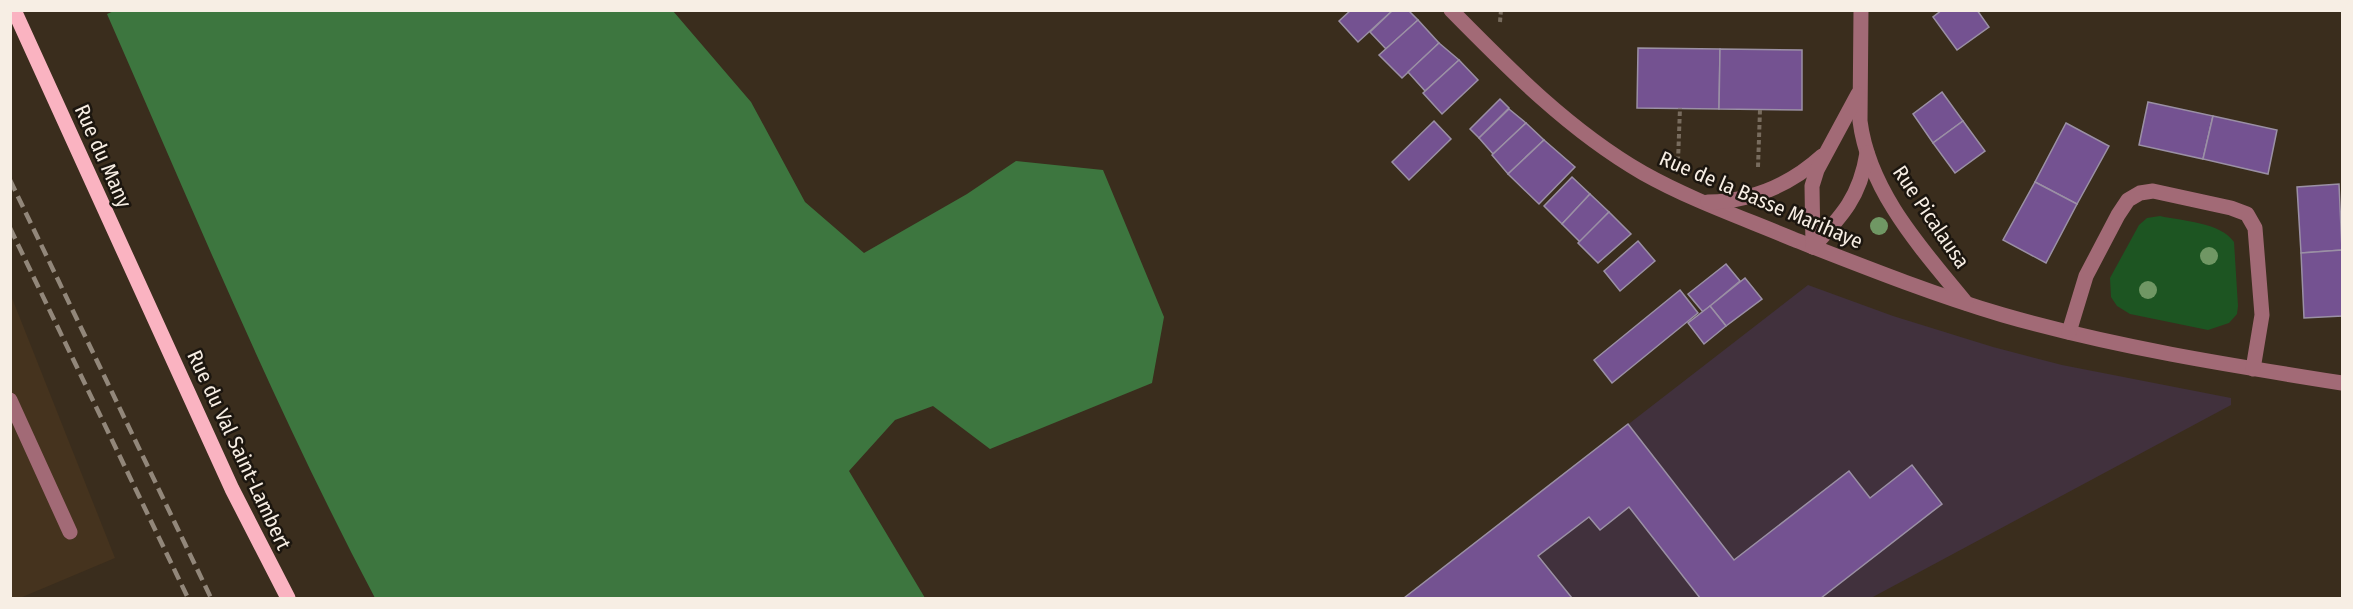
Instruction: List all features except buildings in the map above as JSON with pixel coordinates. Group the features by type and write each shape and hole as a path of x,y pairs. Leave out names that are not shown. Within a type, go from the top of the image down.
{"main road":[{"name":"Rue du Many","path":"14,10 153,318"},
{"name":"Rue du Val Saint-Lambert","path":"153,318 232,489 288,598"}],"street":[{"name":"Rue de la Basse Marihaye","path":"1450,10 1551,106 1594,140 1643,173 1702,202 1813,247 1966,303 2069,332 2253,369 2343,383"},
{"name":"Rue Picalausa","path":"1861,10 1860,121 1876,178 1899,215 1966,303"},
{"name":"Rue Picalausa","path":"1813,247 1812,186 1826,152 1859,92"},
{"name":"Rue Picalausa","path":"1702,202 1746,197 1773,188 1793,179 1826,152"},
{"name":"Rue Picalausa","path":"1813,247 1852,202 1860,185 1867,152"},
{"path":"2069,332 2086,276 2118,215 2128,200 2140,193 2152,191 2231,208 2247,214 2255,228 2262,315 2253,369"},
{"path":"10,400 70,532"}],"path":[{"path":"1500,22 1501,10"},
{"path":"1678,161 1680,108"},
{"path":"1758,173 1760,110"}],"shaded area":[{"path":"1808,285 1893,316 1993,347 2062,365 2231,398 2231,405 1871,598 1404,598"},
{"path":"10,293 115,558 20,598 10,598"}],"green space":[{"path":"116,10 673,11 751,102 805,202 864,253 967,194 1016,161 1103,170 1164,317 1152,383 990,449 933,406 895,420 849,471 925,598 375,598 303,455 203,235 107,14"},
{"path":"2160,216 2210,226 2228,235 2234,242 2238,306 2237,314 2229,323 2208,330 2130,314 2117,306 2111,297 2110,278 2139,225 2147,218"}],"railway":[{"path":"10,180 211,598"},
{"path":"10,228 188,598"}]}
